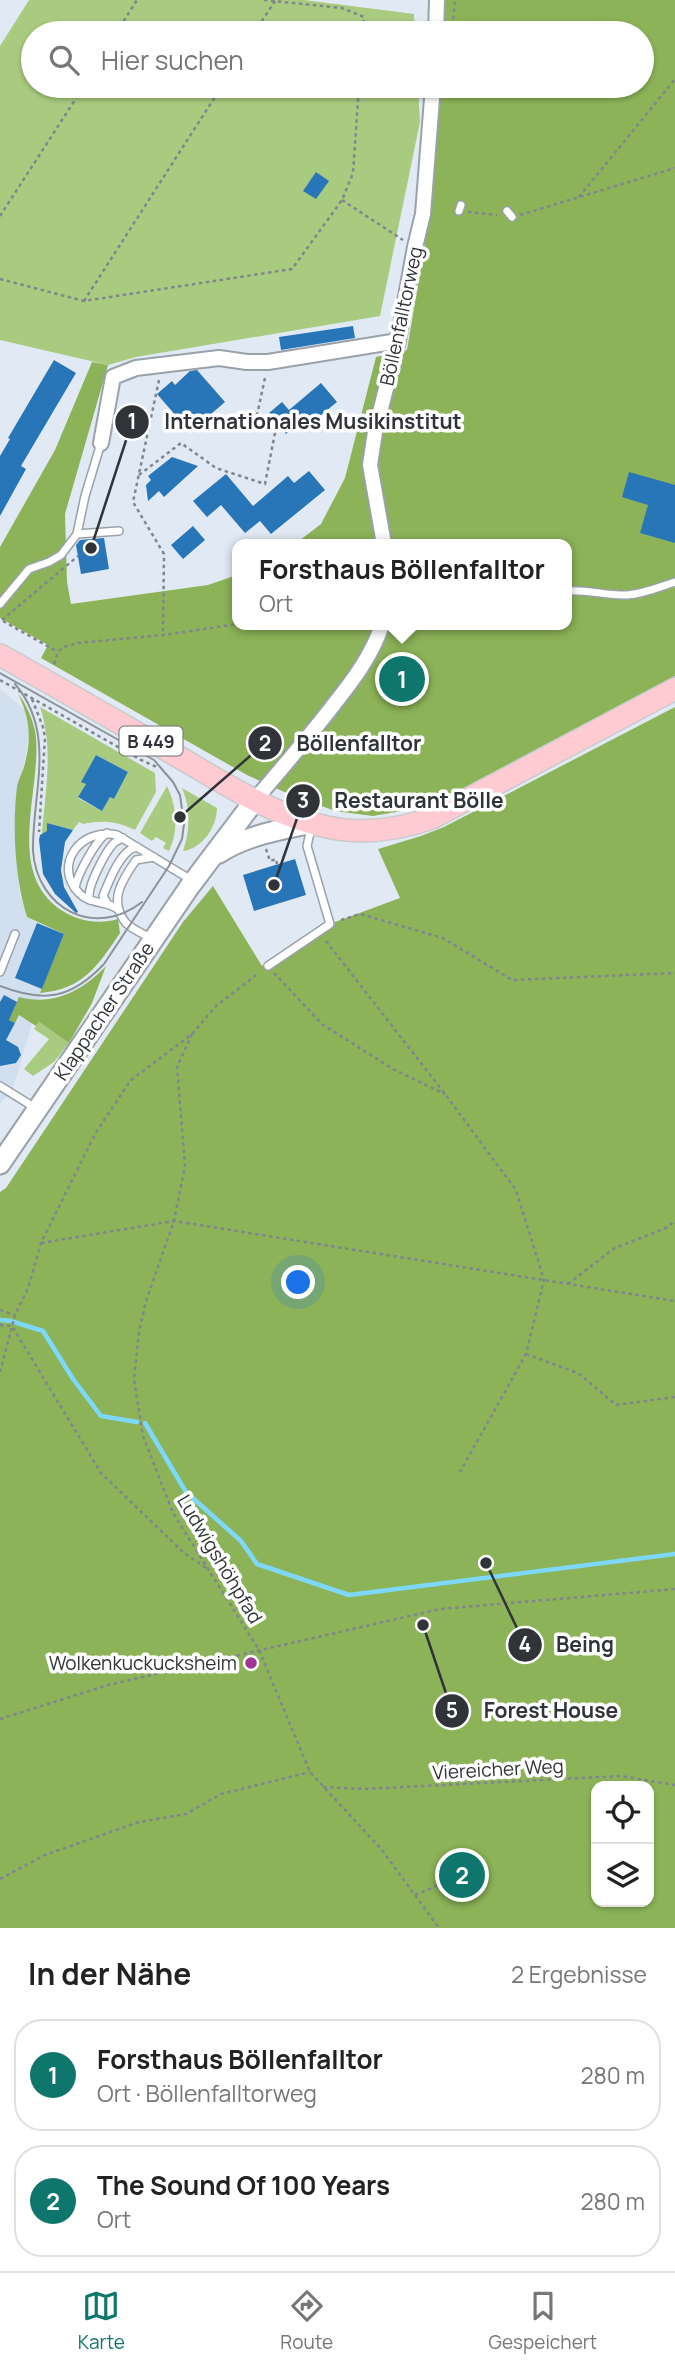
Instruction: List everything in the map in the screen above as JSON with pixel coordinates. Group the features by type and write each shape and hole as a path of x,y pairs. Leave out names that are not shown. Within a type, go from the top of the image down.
{"main road":[{"name":"B 449","path":"0,655 255,800 330,828 370,831 394,829 432,818 675,690"},
{"name":"Klappacher Straße","path":"0,1164 209,859 255,800"},
{"name":"Klappacher Straße","path":"209,859 240,841 312,823"}],"street":[{"path":"436,21 437,0"},
{"name":"Böllenfalltorweg","path":"383,539 370,464 423,214 432,98"},
{"path":"101,443 113,377 136,368 219,358 268,362 398,341"},
{"path":"255,800 309,738 353,680 370,654 380,630"}],"lane":[{"path":"0,604 29,569 61,555 77,534 101,443"},
{"path":"77,534 119,531"},
{"path":"572,591 625,595 643,593 675,582"},
{"path":"268,966 330,924 307,846 312,823"},
{"path":"75,889 76,882 98,842 107,833"},
{"path":"119,910 91,901 75,889 69,867 73,851 89,837 107,833 124,838 194,881"},
{"path":"91,901 88,897 89,887 111,846 124,838"},
{"path":"107,904 103,896 125,853 131,847 139,847"},
{"path":"153,940 127,923 116,899 134,862 139,858 155,857"},
{"path":"0,972 15,934"},
{"path":"0,1086 38,1109"}],"path":[{"path":"124,21 137,0"},
{"path":"264,0 342,8 364,17 364,21"},
{"path":"453,21 455,0"},
{"path":"262,21 275,1"},
{"path":"675,79 579,197 675,168"},
{"path":"0,216 75,98"},
{"path":"84,301 214,98"},
{"path":"0,279 84,301 292,269 342,200 353,173 358,98"},
{"path":"342,200 415,247"},
{"path":"139,475 181,443 216,468 265,484 275,433 257,415 268,362"},
{"path":"163,365 133,502 164,554 163,635"},
{"path":"58,652 1,620 78,556"},
{"path":"48,682 58,652 63,647 232,625"},
{"path":"0,680 141,760 166,771"},
{"path":"25,687 45,737 39,832"},
{"path":"267,854 270,861 276,859 277,864"},
{"path":"330,924 360,914 443,938 512,980 675,972"},
{"path":"319,932 516,1190 544,1280 526,1354 460,1472"},
{"path":"0,1372 15,1315 28,1288 41,1243 95,1134 130,1081 192,1034 216,1006 268,966 322,1024 393,1069 445,1094"},
{"name":"Ludwigshöhpfad","path":"192,1034 177,1067 185,1166 174,1221 146,1301 139,1332 134,1379 143,1436 173,1513 259,1650 310,1772 382,1850 439,1928"},
{"path":"568,1284 613,1249 668,1227 675,1220"},
{"path":"41,1243 174,1221 675,1301"},
{"path":"0,1310 15,1315"},
{"path":"0,1325 12,1326"},
{"path":"12,1326 101,1473 184,1553 208,1569"},
{"path":"526,1354 578,1373 616,1405 675,1397"},
{"path":"0,1719 108,1685 440,1609 675,1589"},
{"path":"0,1879 45,1855 127,1826 186,1814 221,1794 310,1772"},
{"name":"Viereicher Weg","path":"322,1787 364,1790 621,1776 675,1785"},
{"path":"415,1895 462,1875"}],"shaded area":[{"path":"0,689 25,710 30,728 16,805 16,853 20,894 27,917 64,934 42,989 12,1092 0,1103"}],"green space":[{"path":"29,0 304,0 414,14 414,21 21,21 21,98 419,98 420,122 380,316 136,357 108,365 0,340 0,46"},
{"path":"444,0 675,0 675,676 430,806 373,816 335,811 247,775 41,658 48,645 0,618 0,547 55,450 92,362 108,365 65,514 67,582 71,604 208,585 232,577 232,630 572,630 572,539 302,539 321,524 345,478 376,357 407,350 431,207 438,98 654,98 654,21 443,21"},
{"path":"18,693 30,714 36,737 29,833 30,857 35,878 47,897 66,913 92,921 118,919 120,933 96,966 78,981 55,991 40,993 64,934 27,917 20,886 15,836 16,803 29,738 25,711"},
{"path":"40,707 155,773 156,792 135,830 109,822 79,822 73,830 47,823 47,834 42,834 48,754","holes":["96,755 128,772 114,799 110,797 102,811 78,798 86,784 82,781"]},
{"path":"675,707 675,1928 0,1928 0,1192 6,1188 183,922 213,886 262,966 327,925 400,898 378,849 444,827"},
{"path":"167,786 176,818 169,851 163,848 166,843 156,837 152,841 140,833"},
{"path":"182,788 217,808 207,836 196,846 183,851 188,820 187,803"},
{"path":"106,966 92,1003 69,1043 39,1022 36,1026 19,1015 15,1023 9,1020 19,997 56,998 87,983"},
{"path":"39,1022 69,1043 54,1062 33,1076 24,1069 49,1039 34,1029"}],"building":[{"path":"316,172 329,181 316,199 303,191"},
{"path":"353,326 355,338 281,350 279,337"},
{"path":"54,360 76,373 21,466 26,469 0,516 0,456"},
{"path":"197,370 225,402 190,432 157,394 172,381 175,385 190,371"},
{"path":"321,383 337,402 304,429 299,423 286,434 269,413 282,402 289,410"},
{"path":"172,457 198,466 164,497 159,491 148,501 146,485 151,480 148,476"},
{"path":"309,471 325,490 271,534 260,521 245,533 221,505 207,517 193,501 226,474 253,506 288,476 294,483"},
{"path":"629,472 675,485 675,543 640,533 648,505 622,497"},
{"path":"193,526 205,540 183,559 171,545"},
{"path":"104,538 109,569 81,574 76,545 80,540"},
{"path":"399,667 416,679 406,692 389,679"},
{"path":"96,755 128,772 114,799 110,797 102,811 78,797 86,784 81,782"},
{"path":"47,823 73,830 65,842 61,870 64,887 78,912 76,913 55,894 43,874 39,840 40,835 47,831"},
{"path":"295,859 306,895 254,911 243,875"},
{"path":"37,923 64,934 42,989 15,978"},
{"path":"4,995 17,1002 9,1020 15,1023 6,1040 18,1047 21,1055 16,1063 0,1066 0,1002"}],"waterway":[{"path":"0,1320 11,1321"},
{"path":"14,1322 43,1331 73,1379 101,1416 137,1422"},
{"path":"145,1423 186,1492 241,1541 257,1564 349,1595 675,1554"}],"tram line":[{"path":"0,673 154,760 173,782 180,795 184,824 182,839 169,866 104,964 92,976 80,985 56,995 30,995 0,986"},
{"path":"15,684 28,703 39,743 33,851 37,871 45,889 71,912 88,917 106,918 124,913 142,902"}],"place":[{"name":"Internationales Musikinstitut","path":"91,548"},
{"name":"Forsthaus Böllenfalltor","path":"402,679"},
{"name":"Böllenfalltor","path":"180,817"},
{"name":"Restaurant Bölle","path":"274,885"},
{"name":"Being","path":"486,1563"},
{"name":"Forest House","path":"423,1625"},
{"name":"Wolkenkuckucksheim","path":"251,1663"},
{"name":"The Sound Of 100 Years","path":"462,1875"}]}
